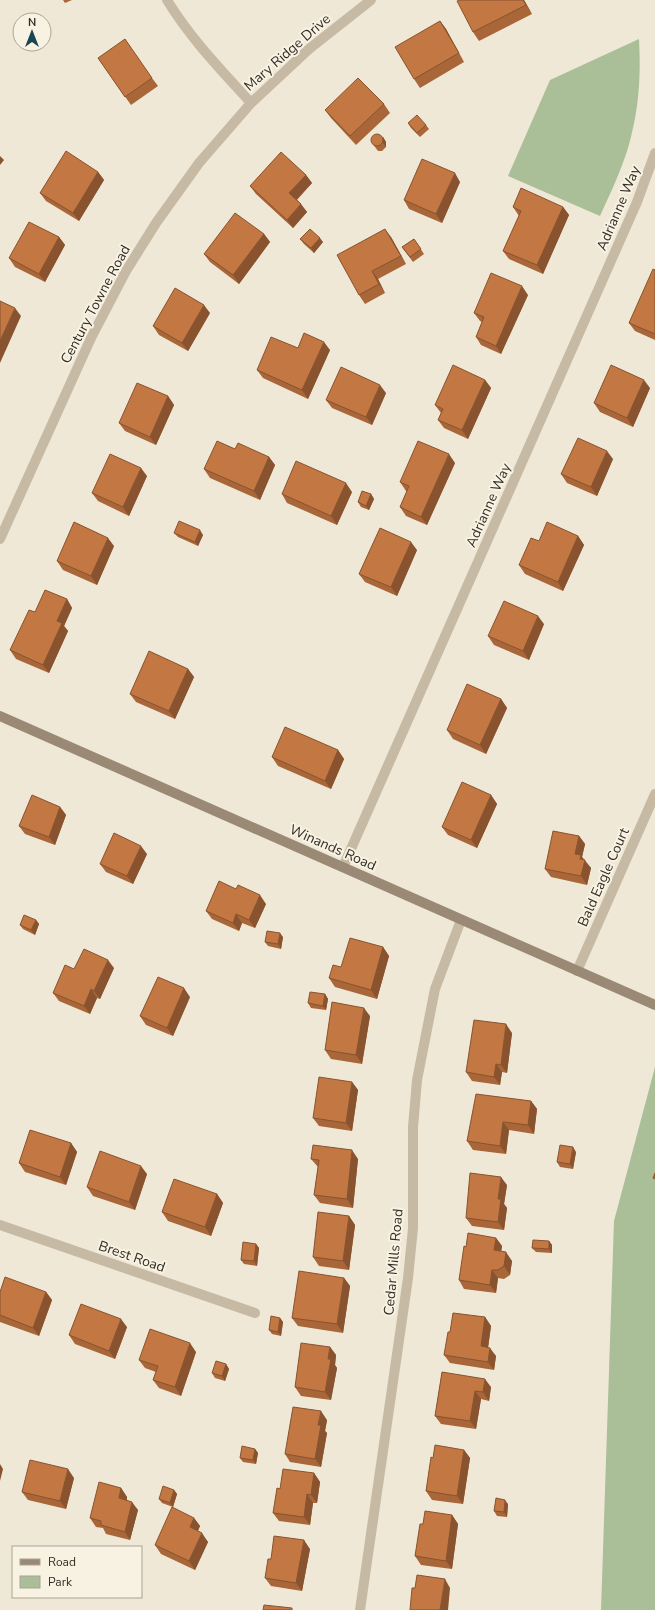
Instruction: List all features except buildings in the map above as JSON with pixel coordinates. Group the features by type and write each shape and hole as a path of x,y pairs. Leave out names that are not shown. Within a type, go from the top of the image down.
{"street":[{"name":"Mary Ridge Drive","path":"167,0 175,13 204,50 251,103 309,49 371,0"},
{"name":"Century Towne Road","path":"0,539 91,338 126,271 156,222 199,164 251,103"},
{"name":"Adrianne Way","path":"343,866 637,202 655,153"},
{"name":"Winands Road","path":"0,716 343,866 461,920 655,1005"},
{"name":"Bald Eagle Court","path":"577,971 655,794"},
{"name":"Cedar Mills Road","path":"360,1610 408,1278 412,1228 413,1127 417,1080 435,989 461,920"},
{"name":"Brest Road","path":"0,1225 255,1313"}],"green space":[{"path":"639,39 640,67 637,107 632,134 622,165 600,216 508,176 550,80"},
{"path":"655,1067 655,1610 601,1610 614,1221"}]}
